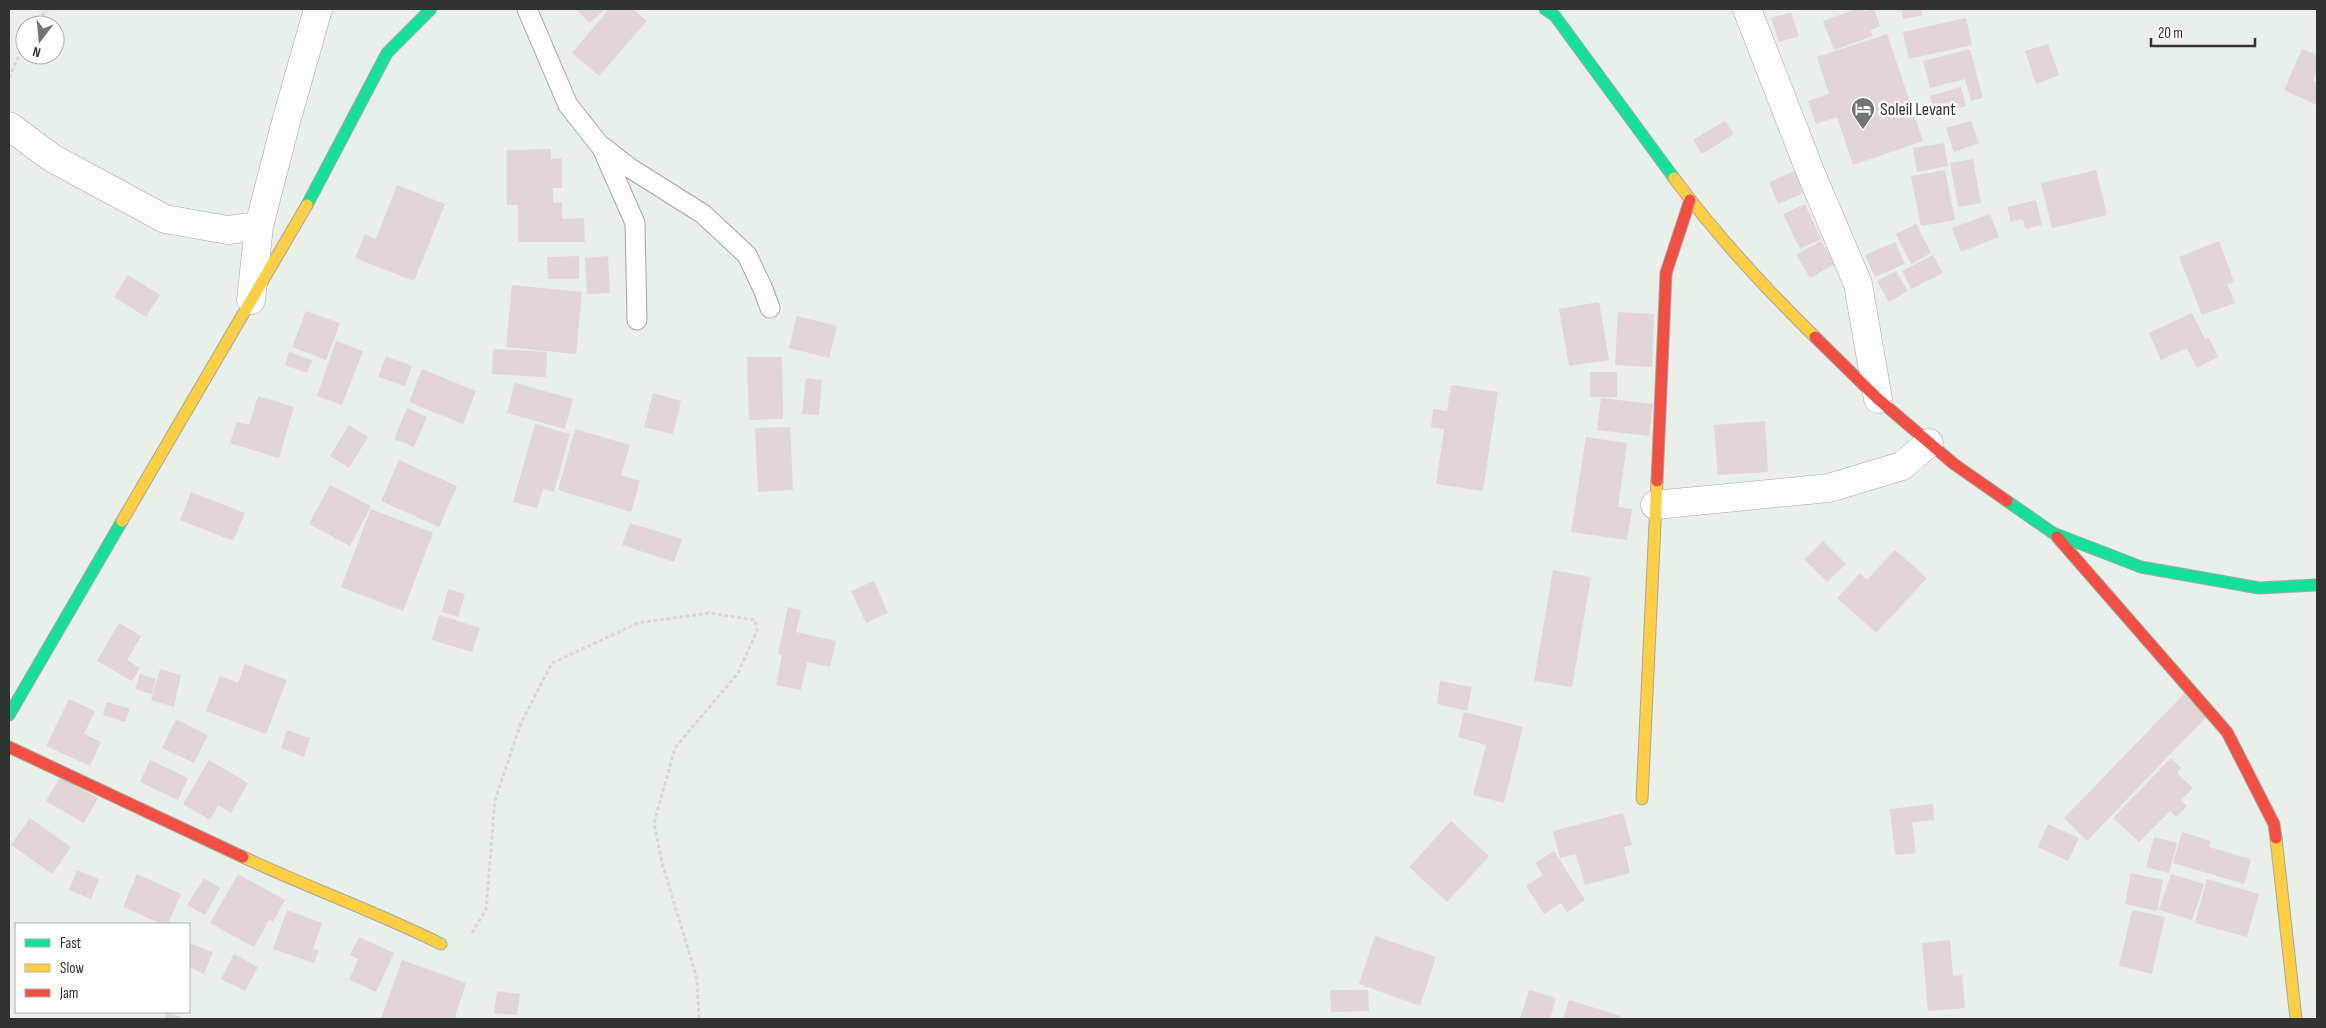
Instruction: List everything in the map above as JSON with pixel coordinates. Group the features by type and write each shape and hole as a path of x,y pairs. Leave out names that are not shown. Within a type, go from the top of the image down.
{"main road":[{"path":"9,715 321,181 387,53 431,9"},
{"path":"1549,11 1690,200 1782,305 1878,399 1954,464 2053,533 2141,568 2259,588 2317,585"},
{"path":"1642,799 1666,273 1690,200"},
{"path":"2053,533 2227,732 2274,824 2296,1019"},
{"path":"9,747 304,886 401,924 441,944"}],"street":[{"path":"251,300 259,226 318,9"},
{"path":"1748,9 1809,167 1858,284 1878,399"},
{"path":"9,126 52,158 165,219 228,230 259,226"},
{"path":"1655,505 1829,488 1902,466 1929,443"}],"lane":[{"path":"527,9 568,105 600,145 630,168 703,214 747,256 770,308"},
{"path":"600,145 636,223 637,320"}],"path":[{"path":"9,78 15,64"},
{"path":"441,944 471,934 486,909 495,800 521,723 552,663 638,624 709,613 755,620 757,631 738,673 676,748 654,824 662,863 696,978 699,1019"}],"building":[{"path":"576,9 605,9 590,23"},
{"path":"609,9 633,9 647,21 599,76 572,53"},
{"path":"1857,9 1863,9 1864,12 1874,9 1880,26 1870,30 1873,36 1834,50 1823,21"},
{"path":"1901,9 1921,9 1923,15 1903,19"},
{"path":"1791,12 1799,36 1779,42 1771,18"},
{"path":"1966,18 1972,45 1909,59 1903,32"},
{"path":"1887,34 1923,141 1853,165 1837,117 1816,124 1808,101 1829,94 1817,57"},
{"path":"2048,44 2059,75 2036,84 2025,51"},
{"path":"1970,49 1983,98 1971,101 1965,79 1930,88 1923,61"},
{"path":"2302,49 2317,55 2317,71 2313,81 2317,83 2317,105 2284,90"},
{"path":"1961,87 1966,106 1936,115 1930,96"},
{"path":"1725,121 1734,134 1702,154 1693,140"},
{"path":"1971,121 1979,143 1954,152 1946,128"},
{"path":"1944,143 1948,166 1917,172 1913,148"},
{"path":"551,149 551,159 562,158 562,188 553,188 553,203 562,202 562,219 584,218 585,242 518,242 518,205 507,205 507,150"},
{"path":"1973,159 1981,203 1958,207 1950,163"},
{"path":"1945,170 1955,220 1921,226 1911,176"},
{"path":"2096,170 2107,215 2052,228 2041,183"},
{"path":"1794,171 1804,193 1778,204 1769,182"},
{"path":"397,185 445,204 414,281 355,258 365,234 376,239"},
{"path":"2036,200 2042,225 2025,229 2023,219 2011,222 2007,207"},
{"path":"1805,204 1821,239 1800,249 1783,214"},
{"path":"1990,214 1999,237 1961,252 1952,228"},
{"path":"1916,224 1931,253 1911,264 1896,234"},
{"path":"1821,241 1835,264 1810,278 1796,255"},
{"path":"2219,241 2234,282 2227,284 2235,303 2202,315 2179,257"},
{"path":"1895,242 1905,264 1875,277 1865,255"},
{"path":"1933,255 1943,273 1911,289 1902,271"},
{"path":"579,256 579,279 548,279 547,257"},
{"path":"608,256 610,293 587,294 585,258"},
{"path":"1896,271 1908,291 1889,302 1877,281"},
{"path":"128,275 160,295 146,317 114,297"},
{"path":"512,285 582,292 576,354 506,347"},
{"path":"1599,302 1609,360 1569,366 1559,309"},
{"path":"306,311 340,323 326,360 292,347"},
{"path":"1618,312 1654,314 1652,367 1615,365"},
{"path":"2192,313 2205,339 2209,338 2218,357 2197,368 2187,348 2161,360 2149,333"},
{"path":"797,316 837,326 829,358 789,348"},
{"path":"336,341 363,351 342,405 317,396"},
{"path":"493,349 547,352 546,377 492,374"},
{"path":"289,352 312,360 307,373 285,365"},
{"path":"386,356 412,366 405,386 378,377"},
{"path":"747,357 782,357 783,419 749,420"},
{"path":"422,369 476,391 463,424 409,402"},
{"path":"1590,372 1617,372 1617,397 1590,397"},
{"path":"806,378 822,380 819,415 802,414"},
{"path":"515,383 573,399 565,429 507,413"},
{"path":"1451,385 1498,392 1483,491 1436,484 1444,429 1431,427 1433,409 1447,411"},
{"path":"653,393 681,401 673,434 644,427"},
{"path":"258,396 294,407 279,458 230,443 237,422 249,425"},
{"path":"1601,398 1653,404 1649,436 1597,430"},
{"path":"407,408 427,417 414,447 394,439"},
{"path":"1765,421 1768,472 1718,475 1714,425"},
{"path":"535,424 570,434 554,492 543,489 537,508 513,502"},
{"path":"349,425 368,437 349,468 330,456"},
{"path":"790,427 793,490 758,492 755,428"},
{"path":"575,429 630,445 621,475 640,481 631,512 558,490"},
{"path":"1586,437 1627,443 1618,507 1632,509 1627,540 1571,532"},
{"path":"399,460 457,486 439,527 381,501"},
{"path":"330,485 371,506 350,546 309,524"},
{"path":"191,492 245,513 233,541 180,520"},
{"path":"371,509 433,533 403,611 341,587"},
{"path":"630,523 682,539 674,562 622,545"},
{"path":"1823,541 1846,564 1827,582 1804,559"},
{"path":"1895,550 1927,578 1876,633 1837,598 1860,573 1867,580"},
{"path":"1553,570 1591,577 1572,687 1534,681"},
{"path":"874,581 888,613 866,623 851,591"},
{"path":"448,589 465,594 458,617 442,612"},
{"path":"788,607 801,610 796,632 836,641 830,667 807,662 801,690 776,685 782,655 778,654"},
{"path":"439,615 480,628 472,652 432,640"},
{"path":"119,623 141,636 127,660 140,668 132,681 97,661"},
{"path":"245,664 287,680 266,734 206,711 220,676 238,683"},
{"path":"160,669 181,675 174,707 151,700"},
{"path":"140,674 156,679 152,694 135,689"},
{"path":"1440,681 1472,687 1467,711 1437,704"},
{"path":"2184,694 2207,716 2087,841 2064,818"},
{"path":"69,699 95,711 84,734 101,742 90,766 46,746"},
{"path":"107,702 130,709 125,722 103,715"},
{"path":"1464,712 1523,727 1504,803 1473,795 1486,745 1458,737"},
{"path":"176,719 208,735 194,763 162,748"},
{"path":"287,730 310,738 304,757 281,748"},
{"path":"2171,758 2181,768 2177,773 2193,788 2181,800 2187,806 2176,817 2170,811 2139,842 2113,818"},
{"path":"150,760 188,778 178,800 140,782"},
{"path":"209,760 248,783 231,813 218,805 210,820 183,804"},
{"path":"60,777 98,798 84,823 46,801"},
{"path":"1933,804 1934,820 1912,822 1916,853 1895,855 1890,809"},
{"path":"1623,813 1632,845 1624,847 1630,873 1585,885 1576,854 1560,858 1553,831"},
{"path":"30,818 71,847 52,874 11,845"},
{"path":"1451,821 1489,856 1447,902 1409,867"},
{"path":"2048,824 2079,838 2068,861 2038,847"},
{"path":"2182,832 2211,841 2209,847 2251,859 2244,884 2173,863"},
{"path":"2154,837 2177,843 2169,873 2146,867"},
{"path":"1554,851 1585,900 1567,912 1561,903 1544,914 1526,886 1543,875 1535,863"},
{"path":"77,870 99,879 91,899 69,890"},
{"path":"2131,873 2163,880 2157,911 2125,904"},
{"path":"137,874 181,894 168,923 160,923 123,907"},
{"path":"238,874 285,900 273,922 269,920 254,947 210,923"},
{"path":"2171,874 2204,884 2192,920 2159,910"},
{"path":"204,878 220,888 205,915 187,905"},
{"path":"2207,879 2259,894 2247,937 2195,923"},
{"path":"287,910 322,923 313,949 319,950 314,963 273,949"},
{"path":"2132,910 2165,917 2152,974 2119,966"},
{"path":"1375,936 1436,957 1420,1006 1359,984"},
{"path":"359,937 394,953 376,992 349,980 358,959 350,955"},
{"path":"1950,940 1953,976 1962,975 1965,1008 1928,1011 1922,943"},
{"path":"190,943 213,952 204,974 190,967"},
{"path":"234,954 258,967 245,991 221,979"},
{"path":"402,960 466,983 455,1017 461,1019 381,1019"},
{"path":"1330,990 1368,990 1369,1011 1331,1012"},
{"path":"1529,990 1556,998 1550,1019 1520,1019"},
{"path":"497,991 520,994 517,1015 494,1013"},
{"path":"1569,1000 1621,1016 1620,1019 1563,1019"},
{"path":"167,1013 171,1013 185,1019 164,1019"}],"traffic: fast":[{"path":"307,205 387,53 431,9"},
{"path":"1545,9 1555,16 1674,178"},
{"path":"2007,501 2053,533 2141,567 2259,588 2317,585"},
{"path":"9,715 122,521"}],"traffic: slow":[{"path":"1674,178 1741,260 1815,337"},
{"path":"122,521 307,205"},
{"path":"1642,799 1657,481"},
{"path":"2276,838 2296,1019"},
{"path":"243,857 441,944"}],"traffic: jam":[{"path":"1657,481 1666,273 1690,200"},
{"path":"1815,337 1878,399 1954,464 2007,501"},
{"path":"2057,537 2227,732 2274,824 2276,838"},
{"path":"9,747 243,857"}],"place":[{"name":"Soleil Levant","path":"1863,130"}]}
